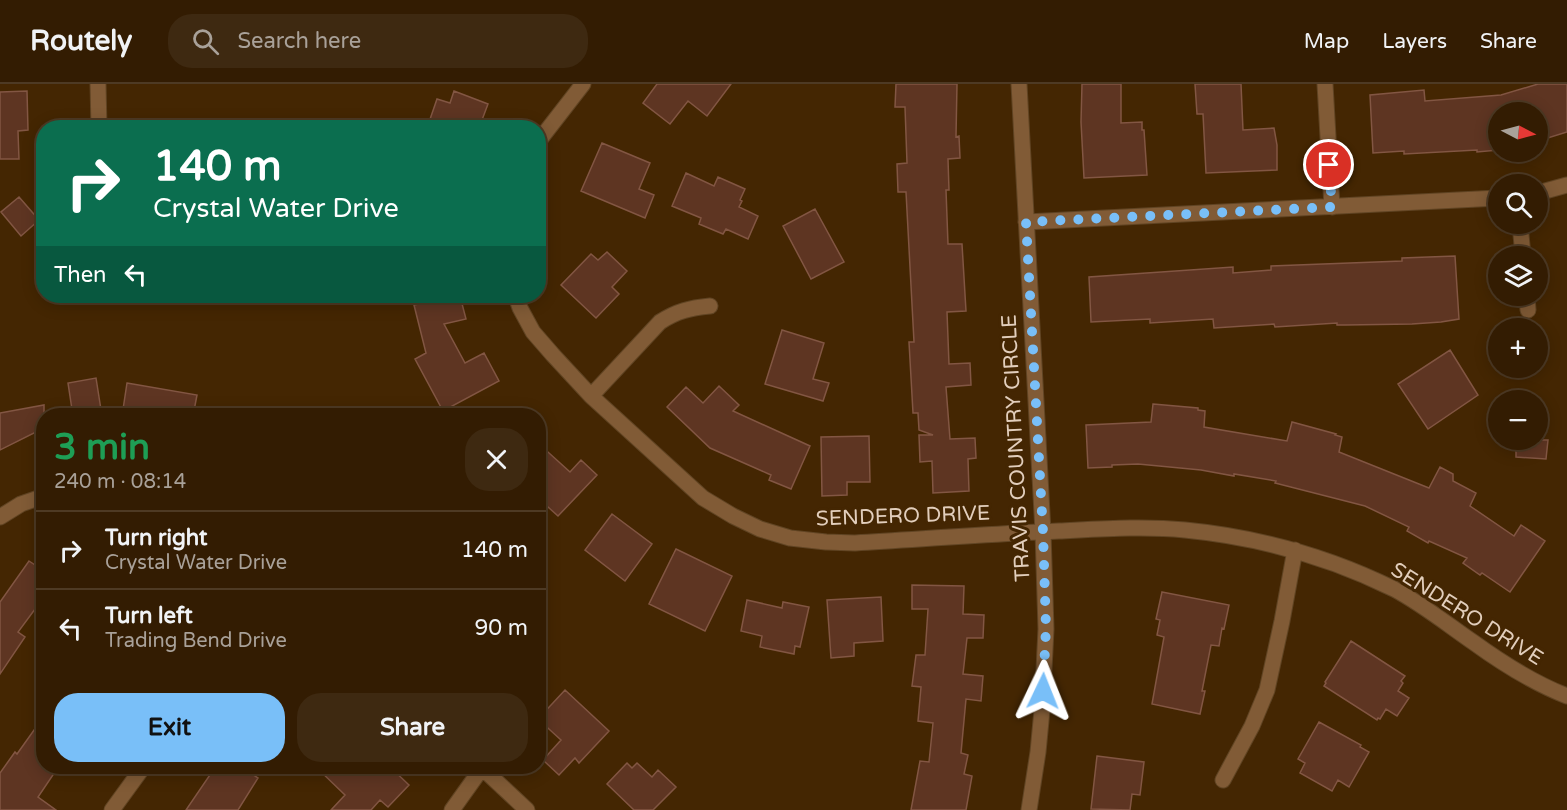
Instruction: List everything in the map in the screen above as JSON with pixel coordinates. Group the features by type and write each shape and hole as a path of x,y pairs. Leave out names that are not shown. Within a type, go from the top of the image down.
{"street":[{"path":"98,84 99,120"},
{"path":"546,132 583,84"},
{"name":"TRAVIS COUNTRY CIRCLE","path":"1019,84 1046,628 1042,710 1029,810"},
{"path":"1325,84 1332,207"},
{"path":"1548,190 1567,185"},
{"path":"1026,222 1488,199"},
{"name":"SENDERO DRIVE","path":"518,303 533,332 591,396 703,498 760,529 790,538 855,543 1144,528 1220,534 1295,550 1341,566 1395,590 1510,667 1541,685 1567,696"},
{"path":"591,396 660,322 690,308 710,306"},
{"path":"0,517 21,504 36,499"},
{"path":"1222,780 1252,726 1267,690 1295,550"},
{"path":"112,810 138,774"},
{"path":"452,810 476,774"},
{"path":"488,774 527,810"}],"building":[{"path":"657,84 731,84 707,116 688,101 670,124 643,103"},
{"path":"896,84 957,84 956,137 959,136 960,158 948,159 949,190 946,190 948,244 962,244 966,311 947,312 949,364 970,363 971,385 946,387 950,439 975,438 976,458 968,459 969,491 933,493 932,461 920,462 919,435 933,435 919,430 918,413 913,413 909,342 914,342 906,192 898,192 897,164 907,163 905,107 895,107"},
{"path":"1082,84 1121,84 1121,123 1142,122 1147,175 1084,178 1081,122"},
{"path":"1195,84 1241,84 1243,130 1274,128 1277,170 1206,173 1203,114 1197,114"},
{"path":"1538,84 1567,84 1567,132 1548,138 1548,102 1488,102 1488,151 1373,153 1370,95 1424,90 1425,101 1501,95"},
{"path":"27,91 28,130 18,131 19,159 0,159 0,92"},
{"path":"454,91 488,104 482,120 430,120 437,99 450,103"},
{"path":"602,143 650,163 639,189 654,195 645,218 581,191"},
{"path":"686,173 714,186 718,177 745,189 739,207 758,216 748,239 726,229 723,234 699,224 701,218 672,206"},
{"path":"19,197 36,217 36,223 21,236 1,212"},
{"path":"815,209 844,262 811,279 783,226"},
{"path":"607,252 627,271 612,287 619,294 596,318 561,285 591,254 598,260"},
{"path":"1455,256 1459,319 1412,324 1337,325 1337,323 1275,327 1274,324 1214,328 1213,319 1150,323 1150,319 1091,322 1089,277 1233,267 1233,273 1271,270 1271,266 1402,261 1402,258"},
{"path":"462,303 466,319 444,324 465,363 484,353 499,381 449,408 441,408 415,359 426,353 414,305"},
{"path":"782,330 824,343 813,379 829,383 823,401 765,384"},
{"path":"1450,350 1478,395 1428,429 1398,384"},
{"path":"96,378 101,408 72,408 68,383"},
{"path":"127,383 197,395 195,408 123,408"},
{"path":"719,386 739,405 733,411 810,446 791,489 769,480 771,475 710,448 667,407 686,387 703,403"},
{"path":"1153,404 1198,408 1198,410 1205,411 1204,427 1287,441 1292,422 1336,434 1342,437 1339,452 1429,488 1440,467 1453,474 1453,481 1476,493 1470,506 1514,536 1521,525 1545,541 1510,592 1463,563 1467,558 1429,541 1428,543 1407,531 1409,527 1365,506 1275,483 1276,481 1234,474 1234,476 1201,470 1138,464 1088,468 1086,425 1151,422"},
{"path":"44,405 44,408 36,408 36,432 0,450 0,413"},
{"path":"869,436 870,482 847,482 847,495 822,496 821,437"},
{"path":"546,450 570,472 581,460 597,475 558,516 546,505"},
{"path":"1516,450 1547,450 1546,459 1516,457"},
{"path":"612,514 652,544 625,581 585,550"},
{"path":"676,549 732,576 705,631 649,604"},
{"path":"29,561 36,566 36,608 18,632 25,637 0,674 0,602"},
{"path":"912,585 964,586 963,614 984,615 983,638 967,638 963,674 983,676 981,701 966,699 961,753 968,755 964,774 972,776 966,810 911,810 920,761 929,762 933,723 918,721 921,687 912,686 916,655 925,655 928,609 912,609"},
{"path":"1162,592 1229,605 1219,646 1211,645 1200,714 1152,704 1164,637 1157,635 1160,620 1156,619"},
{"path":"881,597 883,641 854,643 854,656 831,658 827,600"},
{"path":"747,600 782,608 783,602 809,607 800,647 795,646 794,654 760,647 762,636 741,631"},
{"path":"1351,641 1405,676 1398,691 1409,698 1397,716 1386,709 1377,720 1324,686"},
{"path":"565,690 609,731 579,763 575,758 559,775 546,763 546,757 561,740 546,726 546,710"},
{"path":"1319,722 1361,745 1360,747 1369,752 1349,787 1338,780 1332,791 1300,773 1305,763 1298,759"},
{"path":"36,727 36,774 54,774 38,797 56,810 0,810 0,773 15,752 17,754"},
{"path":"1097,756 1144,762 1140,795 1132,794 1130,810 1091,809"},
{"path":"627,763 632,768 637,763 652,777 658,770 676,787 653,810 634,810 607,784"},
{"path":"211,774 252,774 258,778 238,810 186,810"},
{"path":"323,774 397,774 409,785 388,807 380,800 371,810 331,810 345,795"}],"route":[{"path":"1043,691 1046,628 1043,532 1026,222 1332,207 1329,165"}]}
